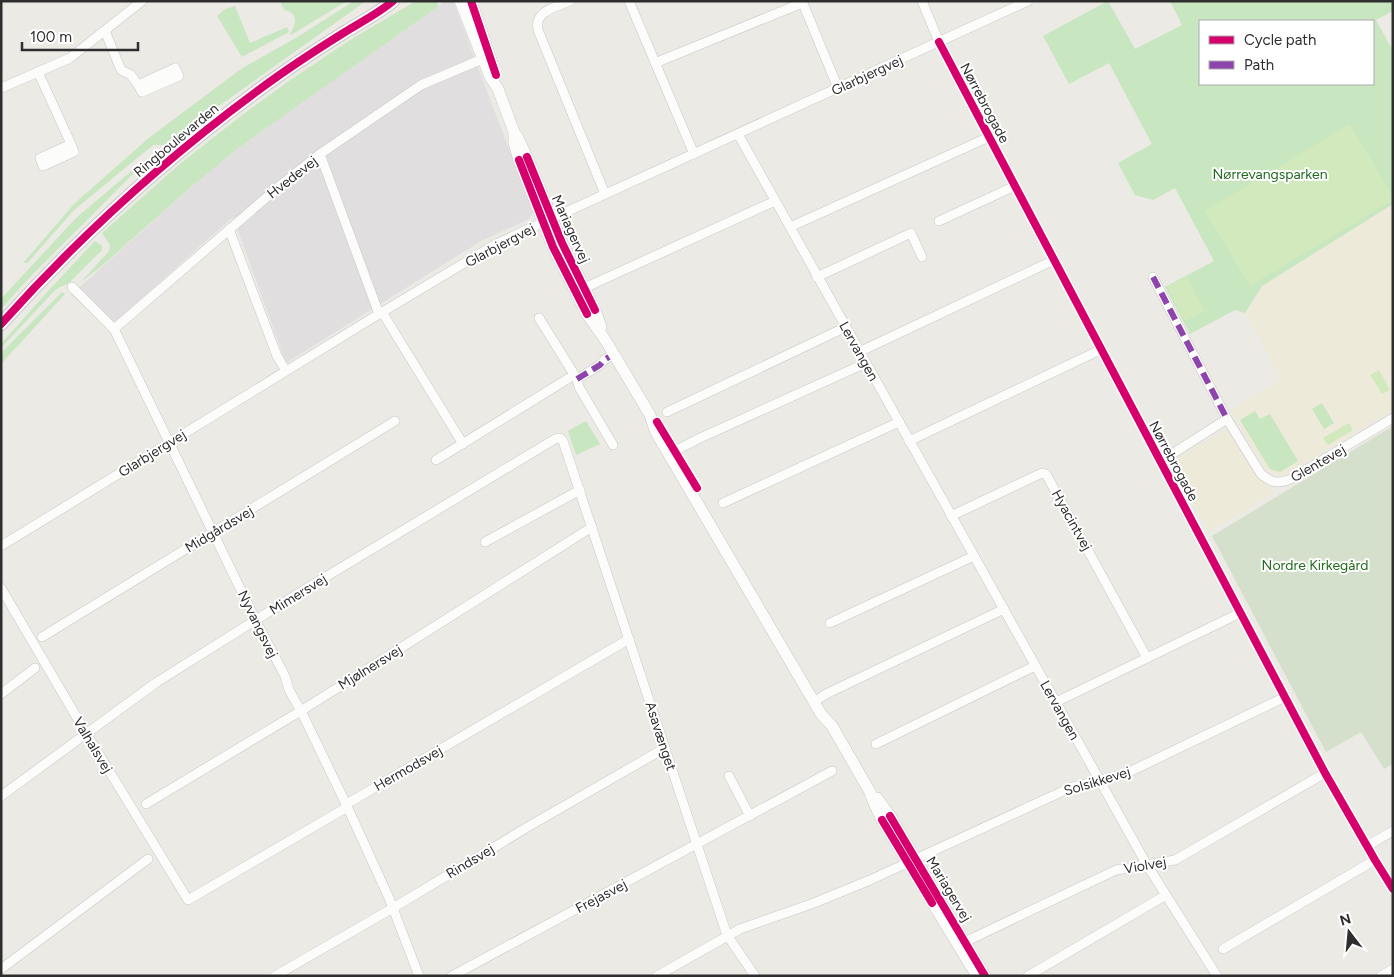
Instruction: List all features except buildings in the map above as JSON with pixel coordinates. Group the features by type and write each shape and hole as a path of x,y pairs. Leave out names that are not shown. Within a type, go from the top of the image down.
{"main road":[{"name":"Ringboulevarden","path":"1,324 62,259 109,213 178,153 261,88 317,49 393,2"}],"street":[{"path":"1,88 70,58 142,1"},
{"name":"Mariagervej","path":"460,1 486,57"},
{"name":"Mariagervej","path":"471,1 490,77 498,89 514,132 528,157 547,220 580,291 591,320 606,340 650,414 657,422 672,452 817,700 827,711 832,726 870,792 882,820 912,861 962,945 977,976"},
{"path":"570,1 543,12 538,19 537,25 605,194"},
{"path":"629,1 694,154"},
{"name":"Nørrebrogade","path":"922,1 939,42 1240,613 1325,773 1393,888"},
{"name":"Glarbjergvej","path":"1,546 380,313 496,244 1028,1"},
{"path":"655,63 802,2 838,88"},
{"path":"105,31 121,70 131,75 138,85"},
{"name":"Hvedevej","path":"114,329 229,229 320,154 421,85 486,57"},
{"path":"38,72 71,144"},
{"name":"Lervangen","path":"738,134 1147,865 1217,976"},
{"path":"790,227 989,137"},
{"path":"320,154 380,313 463,444"},
{"path":"939,221 1015,186"},
{"path":"580,291 775,201"},
{"path":"229,229 277,356 286,371"},
{"path":"817,276 911,233 922,257"},
{"path":"860,352 1054,260"},
{"path":"1153,277 1228,419 1161,461"},
{"name":"Nyvangsvej","path":"72,287 114,329 346,804 393,908 420,976"},
{"path":"539,318 576,377 579,387 613,445"},
{"path":"667,412 846,327"},
{"path":"909,441 1102,350"},
{"path":"436,460 576,377 600,365 608,357"},
{"path":"672,452 866,363"},
{"name":"Glentevej","path":"1228,419 1261,474 1268,479 1281,483 1393,418"},
{"name":"Midgårdsvej","path":"42,637 395,421"},
{"path":"723,503 899,422"},
{"name":"Asavænget","path":"555,439 560,438 563,442 580,490 727,935 755,976"},
{"name":"Mimersvej","path":"1,796 156,682 294,596 555,439"},
{"name":"Hyacintvej","path":"951,516 1042,473 1046,474 1147,658"},
{"path":"485,542 580,490"},
{"name":"Mjølnersvej","path":"146,804 301,711 592,527"},
{"path":"830,624 974,556"},
{"name":"Valhalsvej","path":"1,588 86,733 188,900"},
{"path":"817,700 1004,610"},
{"path":"1056,702 1240,613"},
{"name":"Hermodsvej","path":"188,900 344,809 346,804 629,639"},
{"path":"876,744 1035,666"},
{"path":"1,694 35,668"},
{"name":"Solsikkevej","path":"658,976 740,929 814,903 912,861 1072,787 1125,774 1285,697"},
{"name":"Rindsvej","path":"276,976 534,823 665,748"},
{"name":"Frejasvej","path":"452,976 832,771"},
{"name":"Violvej","path":"962,945 1116,870 1174,860 1325,773"},
{"path":"729,776 750,816"},
{"path":"1367,846 1393,831"},
{"path":"1,969 148,860"},
{"path":"1223,949 1375,860"},
{"path":"1028,976 1166,895"},
{"name":"Mariagervej","path":"962,945 985,976"},
{"path":"1381,976 1393,969"}],"shaded area":[{"path":"446,1 453,1 533,213 529,219 481,241 286,363 233,217 108,328 71,295 192,186 241,146"},
{"path":"1393,204 1393,410 1288,474 1275,475 1266,469 1230,410 1282,379 1245,313 1261,286"},
{"path":"1222,431 1229,433 1237,446 1240,445 1273,494 1209,532 1174,467 1177,459"}],"green space":[{"path":"280,1 347,1 291,35 295,19 292,13 284,10"},
{"path":"354,1 366,1 164,145 153,145 74,210 31,259 27,263 23,263 74,204 150,137 241,69 299,36"},
{"path":"416,1 436,1 439,6 241,146 81,282 109,251 110,245 102,233 181,163 289,81 350,40"},
{"name":"Nørrevangsparken","path":"1108,1 1135,49 1182,25 1170,1 1393,1 1393,11 1376,20 1393,51 1393,204 1262,286 1245,313 1235,310 1190,334 1165,287 1214,261 1175,188 1153,200 1135,195 1118,163 1152,144 1109,63 1069,84 1043,36"},
{"path":"235,6 250,43 287,27 289,32 242,57 217,16 225,9"},
{"path":"1350,124 1393,196 1393,200 1250,286 1205,211"},
{"path":"135,168 137,170 29,278 1,309 1,299 76,218"},
{"path":"95,241 102,246 102,250 69,283 56,289 1,348 1,344"},
{"path":"1187,276 1205,311 1185,321 1167,287"},
{"path":"62,292 65,294 1,364 1,353"},
{"path":"1379,370 1390,390 1382,394 1370,375"},
{"path":"1322,403 1334,423 1324,429 1312,409"},
{"path":"1255,411 1260,419 1270,414 1298,461 1280,472 1270,469 1240,420"},
{"path":"586,421 600,444 576,455 568,431"},
{"path":"1349,423 1353,430 1328,445 1323,438"},
{"name":"Nordre Kirkegård","path":"1393,426 1393,764 1384,769 1361,732 1326,752 1212,536"}],"marked path":[{"path":"1153,277 1227,419"},
{"path":"577,379 609,357"}],"cycle path":[{"path":"1,324 61,260 157,171 225,115 281,74 393,1"},
{"path":"471,1 496,75"},
{"path":"939,42 1325,773 1393,889"},
{"path":"527,157 562,243 595,310"},
{"path":"519,160 553,247 587,314"},
{"path":"657,422 697,488"},
{"path":"890,816 985,976"},
{"path":"882,820 932,903"}]}
